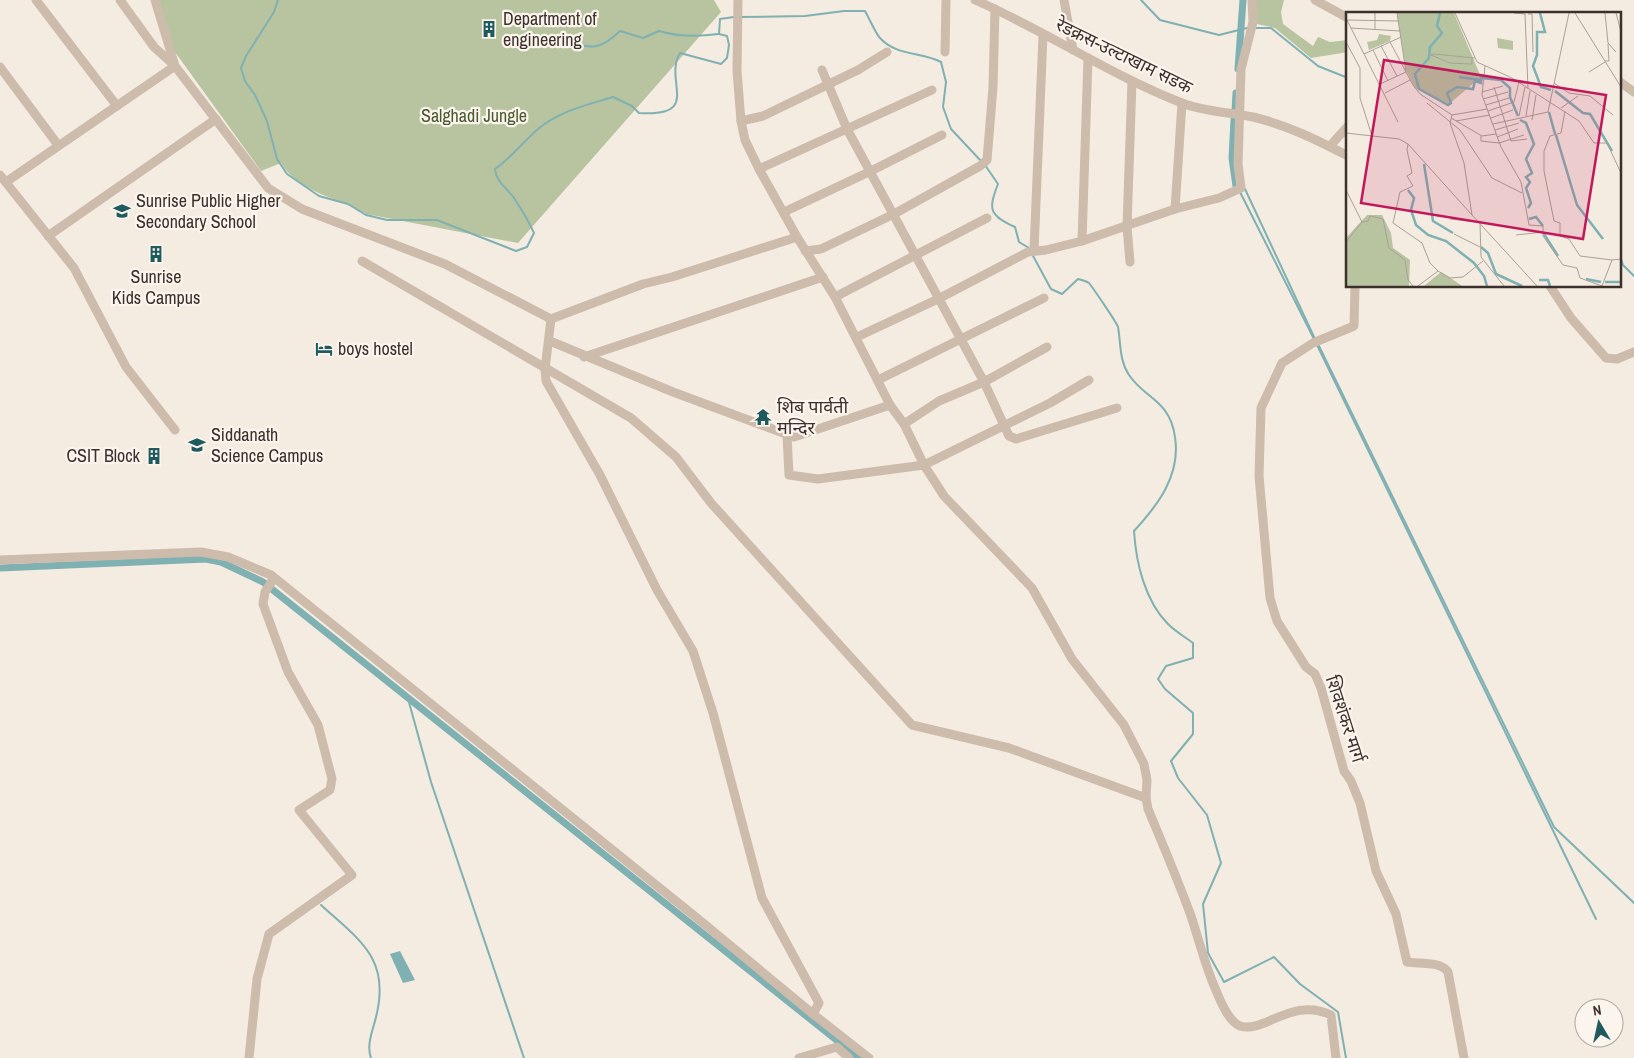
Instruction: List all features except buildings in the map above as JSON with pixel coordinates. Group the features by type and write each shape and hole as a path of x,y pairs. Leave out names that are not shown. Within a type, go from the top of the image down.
{"street":[{"path":"36,0 117,106"},
{"path":"120,0 154,47 176,66 237,150 268,188 302,209 446,264 551,319 644,284 672,277 797,237"},
{"path":"156,0 176,66"},
{"path":"738,0 737,71 741,120 745,140 759,169 805,251 835,297 890,405 904,424 924,465 944,496 1032,588 1072,659 1124,725 1144,764 1148,780 1146,798 1148,809 1190,914 1214,988 1231,1019 1238,1025 1247,1027 1260,1024 1285,1013 1321,1010 1331,1016 1334,1057"},
{"path":"945,52 946,0"},
{"name":"रेडक्रस-उल्टाखाम सडक","path":"975,0 1132,81 1182,103 1200,110 1240,115 1297,131 1346,155"},
{"path":"1064,0 1073,50"},
{"path":"857,337 938,299 1031,251 1046,250 1082,241 1175,209 1219,198 1242,187 1238,164 1241,69 1252,26 1252,0"},
{"path":"1315,0 1346,17"},
{"path":"805,251 821,249 894,214 983,163 993,87 995,9"},
{"path":"1031,251 1043,35"},
{"path":"741,120 763,116 858,70 887,52"},
{"path":"1082,241 1088,58"},
{"path":"175,430 126,368 74,268 3,179 58,145 176,66"},
{"path":"0,67 58,145"},
{"path":"822,70 847,129 984,382 1009,436 1016,439 1117,408"},
{"path":"1130,262 1127,227 1132,81"},
{"path":"1622,83 1634,92"},
{"path":"759,169 932,90"},
{"path":"1175,209 1182,103"},
{"path":"48,236 216,119"},
{"path":"1330,146 1346,128"},
{"path":"784,212 871,171 942,134"},
{"path":"835,297 987,218"},
{"path":"362,261 631,418 676,457 711,503 912,725 1009,748 1146,798"},
{"path":"584,357 823,278"},
{"name":"शिवशंकर मार्ग","path":"1355,288 1354,326 1313,343 1282,362 1261,408 1259,476 1270,598 1280,627 1306,667 1316,674 1344,772 1351,781 1360,803 1376,871 1401,929 1407,962 1439,965 1445,967 1448,972 1464,1058"},
{"path":"1551,288 1571,318 1606,358 1617,360 1634,352"},
{"path":"878,380 1044,298"},
{"path":"551,319 550,341 545,369 546,382 600,475 657,590 693,652 713,713 762,898 819,1003 813,1014"},
{"path":"550,341 584,357 794,437 890,405"},
{"path":"904,424 939,401 984,382 1046,347"},
{"path":"787,435 789,475 818,479 924,465 1050,403 1090,380"},
{"path":"1,558 201,552 228,557 271,583 697,918 813,1014 870,1058"},
{"path":"249,1058 256,979 269,934 352,876 299,810 303,805 330,790 332,779 318,725 288,672 268,621 263,604 271,583"},
{"path":"799,1058 837,1047 849,1058"}],"green space":[{"name":"Salghadi Jungle","path":"159,0 714,0 721,12 518,243 366,214 308,188 289,173 281,163 261,171 175,52"},
{"path":"1255,0 1284,0 1281,12 1283,24 1313,46 1318,37 1330,42 1346,40 1346,52 1311,58 1275,28 1257,24"}],"water":[{"path":"400,951 415,980 403,983 390,954"}],"waterway":[{"path":"278,0 274,12 246,56 241,68 245,81 255,95 267,121 277,159 287,174 319,196 348,204 366,215 387,220 437,220 516,251 527,247 534,233 514,198 500,181 495,169 546,123 564,113 583,106 613,97 632,106 639,113 658,113 670,109 676,103 675,75 680,53 721,64 727,58 729,45 727,36 719,34 720,19 734,17"},
{"path":"1141,0 1160,20 1219,35 1247,28"},
{"path":"1238,69 1243,0"},
{"path":"741,17 805,16 844,11 865,11 878,36 886,44 901,51 941,62 946,82 943,107 951,129 981,161"},
{"path":"1254,28 1271,28 1318,66 1346,77"},
{"path":"559,39 591,47 604,43 620,31 643,38 659,31 688,36 718,34"},
{"path":"1235,111 1236,93"},
{"path":"1234,120 1232,158 1236,186"},
{"path":"985,165 998,184 993,200 993,211 1000,219 1015,227 1019,242 1029,248"},
{"path":"1245,189 1315,339"},
{"path":"1240,192 1314,339"},
{"path":"1032,254 1051,289 1062,294 1078,279 1089,283 1118,327 1122,357 1129,375 1142,390 1162,407 1172,425 1176,451 1171,477 1159,500 1134,531 1143,581 1153,604 1168,624 1193,643 1193,658 1166,666 1158,679 1165,689 1193,713 1193,734 1171,761 1178,778 1207,815 1221,863 1203,904 1208,953 1224,982 1274,957 1300,984 1338,1012 1346,1058"},
{"path":"1622,262 1634,276"},
{"path":"1318,344 1554,827 1634,903"},
{"path":"1317,345 1596,919"},
{"path":"0,568 206,559 221,562 263,582 859,1058"},
{"path":"407,695 431,782 524,1058"},
{"path":"321,905 359,940 375,965 379,980 380,997 369,1048 371,1058"}],"place":[{"name":"Department of engineering","path":"489,29"},
{"name":"Sunrise Public Higher Secondary School","path":"122,211"},
{"name":"Sunrise Kids Campus","path":"156,254"},
{"name":"boys hostel","path":"324,349"},
{"name":"शिब पार्वती मन्दिर","path":"763,417"},
{"name":"Siddanath Science Campus","path":"197,445"},
{"name":"CSIT Block","path":"154,456"}]}
